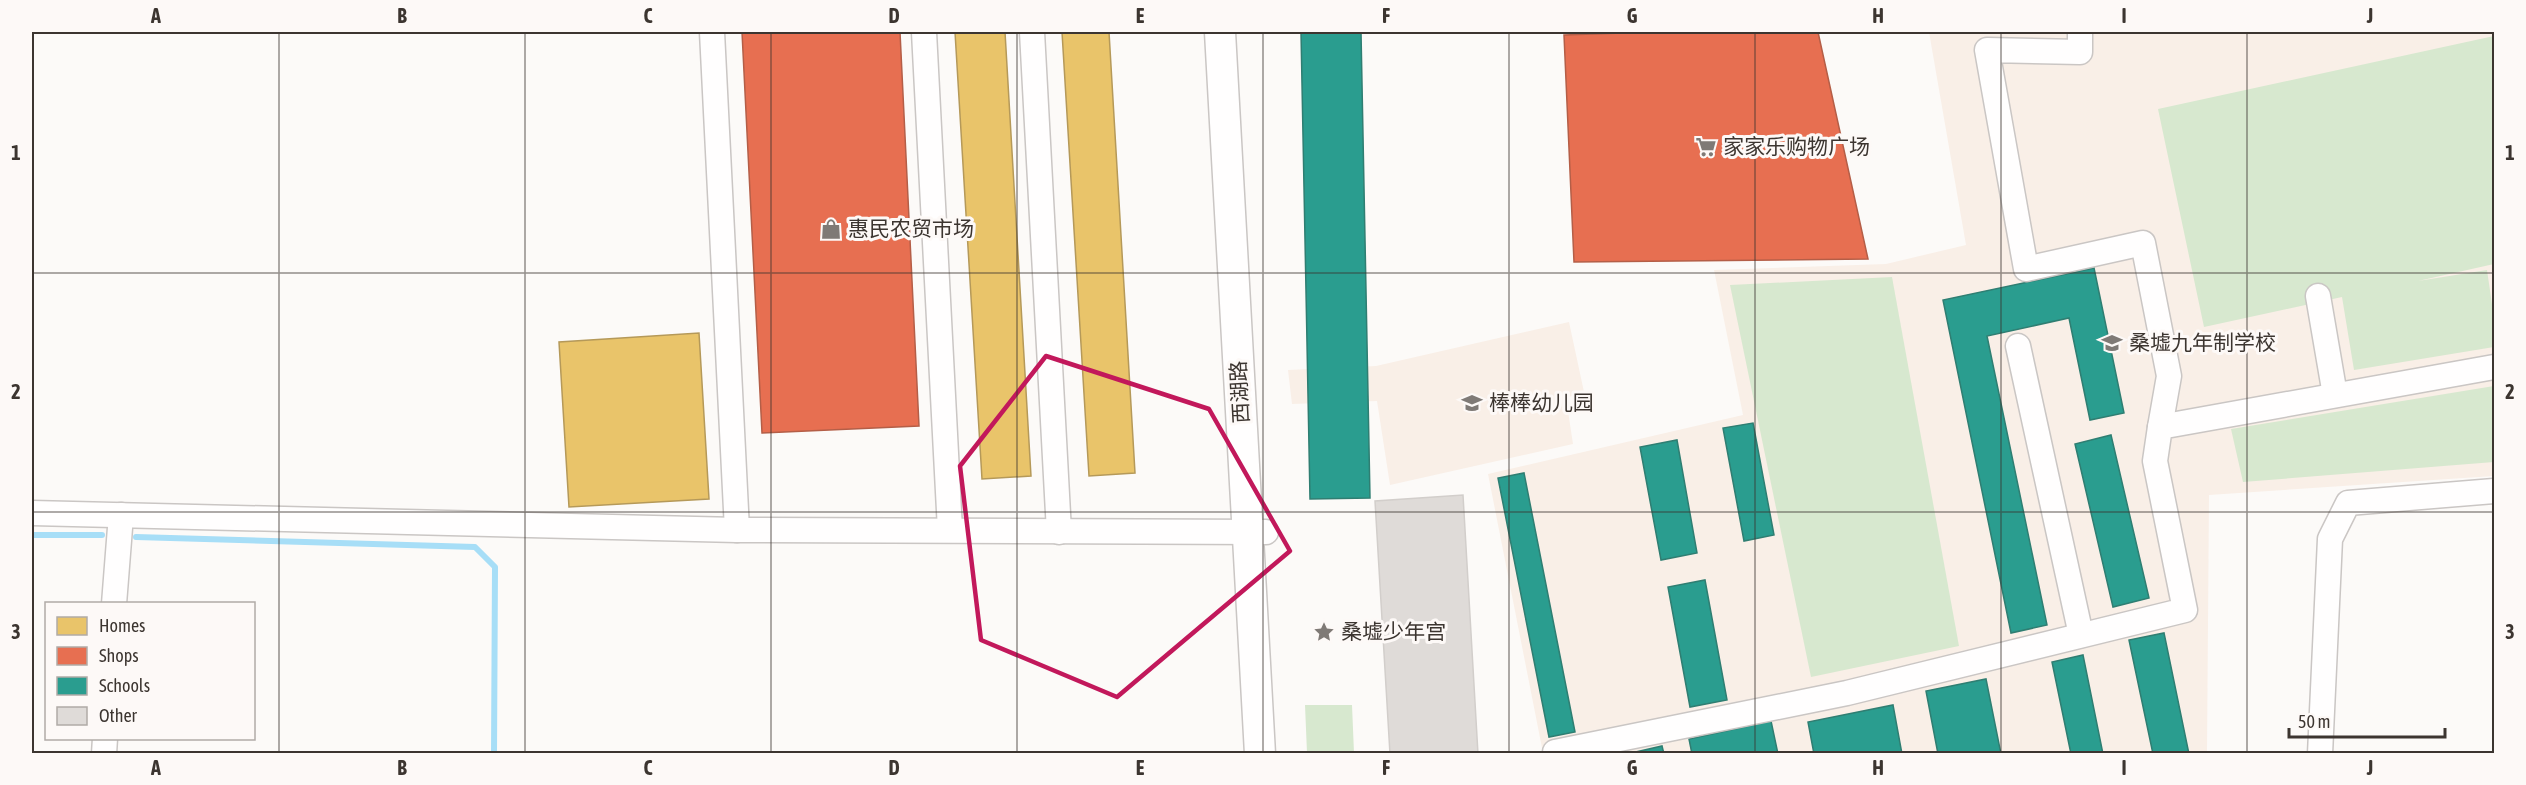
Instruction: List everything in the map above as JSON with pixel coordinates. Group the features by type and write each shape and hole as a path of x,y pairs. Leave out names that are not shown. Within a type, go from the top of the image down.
{"main road":[{"name":"西湖路","path":"1220,32 1257,532 1277,753"},
{"name":"西湖路","path":"1240,32 1257,532 1260,753"}],"street":[{"path":"712,32 737,530"},
{"path":"924,32 950,530"},
{"path":"1032,32 1059,532"},
{"path":"1555,752 1846,693 2185,610 2155,461 2169,376 2143,243 2026,268 1987,50 2080,52 2080,32"},
{"path":"2318,296 2335,395"},
{"path":"2018,346 2081,635"},
{"path":"2160,427 2494,367"},
{"path":"2320,753 2330,539 2348,503 2494,491"},
{"path":"32,513 737,530 1257,532"},
{"path":"114,602 121,515"}],"highlighted area":[{"path":"1046,356 1209,409 1290,551 1117,697 981,640 960,466"}],"shaded area":[{"name":"桑墟九年制学校","path":"1929,32 2494,32 2494,476 2209,495 2207,753 1543,753 1488,474 1743,415 1714,270 1886,264 1966,245"},
{"name":"棒棒幼儿园","path":"1569,322 1584,392 1566,398 1573,444 1390,485 1377,401 1292,404 1288,370 1376,366"}],"green space":[{"path":"2494,36 2494,264 2418,281 2487,270 2494,318 2494,347 2354,370 2342,297 2204,327 2158,109"},
{"path":"1892,277 1959,646 1811,677 1730,285"},
{"path":"2494,386 2494,462 2243,482 2231,429"},
{"path":"1305,705 1352,705 1354,753 1307,753"}],"building: Homes":[{"path":"955,32 1005,32 1031,476 982,479"},
{"path":"1062,32 1109,32 1135,473 1089,476"},
{"path":"699,333 709,499 569,507 559,342"}],"building: Shops":[{"name":"惠民农贸市场","path":"742,32 900,32 919,426 762,433"},
{"name":"家家乐购物广场","path":"1652,32 1818,32 1868,259 1574,262 1564,35"}],"building: Schools":[{"path":"1301,32 1361,32 1370,498 1310,499"},
{"path":"2094,268 2124,413 2090,420 2069,318 1987,336 2047,625 2011,633 1943,300"},
{"path":"1753,423 1774,535 1744,541 1723,428"},
{"path":"2111,435 2149,598 2113,607 2075,444"},
{"path":"1677,440 1697,553 1661,560 1640,447"},
{"path":"1524,473 1575,732 1549,737 1498,478"},
{"path":"1705,580 1727,700 1690,707 1668,587"},
{"path":"2164,633 2189,754 2153,754 2129,640"},
{"path":"2083,655 2103,754 2071,754 2052,662"},
{"path":"1986,679 2001,754 1938,754 1926,691"},
{"path":"1893,705 1902,754 1814,754 1808,722"},
{"path":"1771,721 1778,754 1692,754 1689,739"},
{"path":"1662,746 1664,754 1627,754"}],"building: Other":[{"path":"1463,495 1478,754 1390,754 1375,501"}],"waterway":[{"path":"32,535 102,535"},
{"path":"136,537 475,547 495,567 494,754"}],"place":[{"name":"家家乐购物广场","path":"1706,147"},
{"name":"惠民农贸市场","path":"831,229"},
{"name":"桑墟九年制学校","path":"2112,343"},
{"name":"棒棒幼儿园","path":"1472,403"},
{"name":"桑墟少年宫","path":"1324,632"}]}
